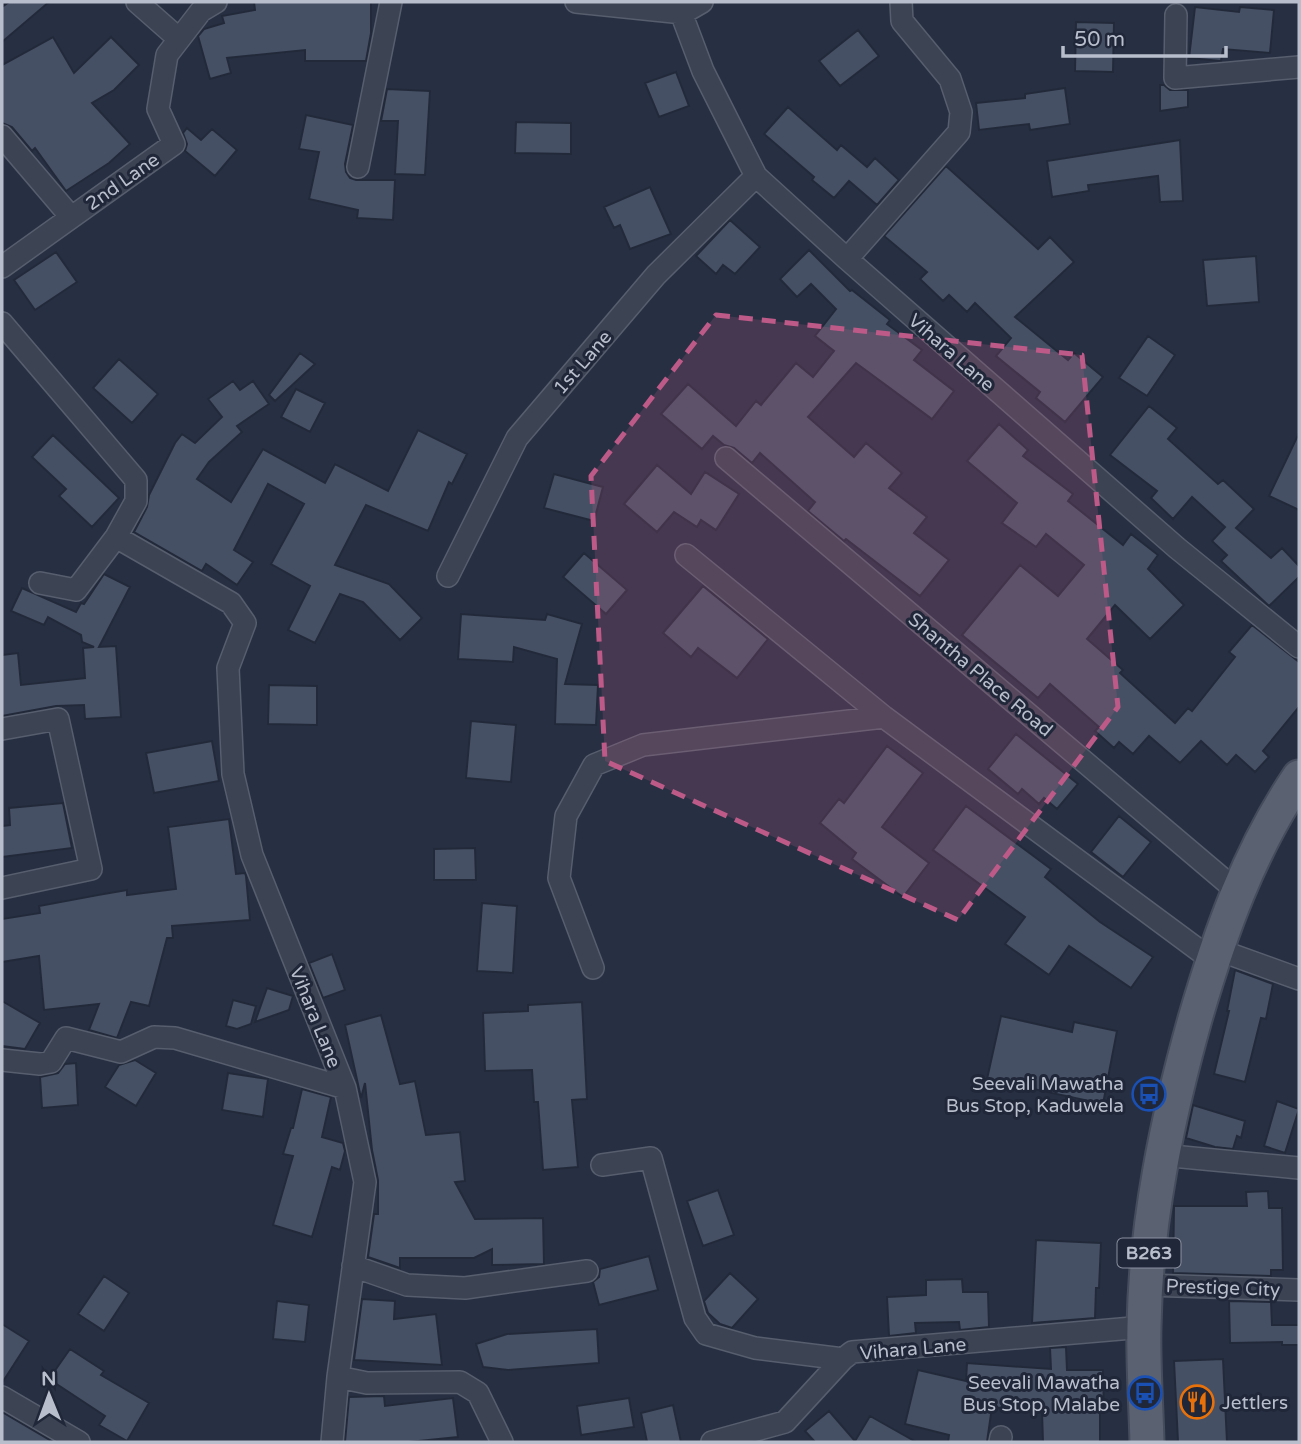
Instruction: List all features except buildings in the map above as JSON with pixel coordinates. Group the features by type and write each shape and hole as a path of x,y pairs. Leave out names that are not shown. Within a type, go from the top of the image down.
{"main road":[{"name":"B263","path":"1147,1442 1144,1327 1146,1285 1161,1155 1182,1066 1214,955 1237,891 1276,811 1299,777"}],"street":[{"path":"137,2 179,39"},
{"name":"2nd Lane","path":"2,267 174,144 158,109 167,55 201,11 216,2"},
{"path":"358,167 391,2"},
{"path":"576,2 680,7 702,2"},
{"path":"847,259 959,132 961,112 950,79 902,21 901,2"},
{"name":"Vihara Lane","path":"680,7 703,71 756,176 1177,548 1299,647"},
{"path":"1176,15 1175,78 1299,68"},
{"path":"2,136 71,217"},
{"name":"1st Lane","path":"448,576 517,438 656,275 756,176"},
{"path":"2,323 136,481 136,501 116,537 76,590 40,583"},
{"name":"Shantha Place Road","path":"726,458 1237,891"},
{"name":"Vihara Lane","path":"116,537 231,603 245,623 228,668 233,774 252,855 345,1088 365,1182 338,1377 332,1442"},
{"path":"686,555 884,717 1214,955 1299,979"},
{"path":"593,968 559,878 566,816 594,765 643,745 884,717"},
{"path":"2,729 58,719 91,869 2,888"},
{"path":"2,1060 40,1064 51,1062 66,1038 121,1052 154,1037 175,1038 345,1088"},
{"path":"1161,1155 1299,1168"},
{"path":"602,1165 651,1158 695,1318 706,1334 755,1348 843,1359"},
{"path":"353,1266 407,1285 465,1288 587,1272"},
{"name":"Prestige City","path":"1146,1285 1299,1290"},
{"name":"Vihara Lane","path":"712,1442 785,1422 852,1352 1144,1327"},
{"path":"338,1377 367,1383 460,1382 478,1393 502,1442"},
{"path":"2,1397 79,1442"}],"highlighted area":[{"path":"716,315 1082,355 1118,707 958,920 605,761 591,476"}],"place":[{"name":"Seevali Mawatha Bus Stop, Kaduwela","path":"1149,1094"},
{"name":"Seevali Mawatha Bus Stop, Malabe","path":"1145,1393"},
{"name":"Jettlers","path":"1197,1402"}]}
